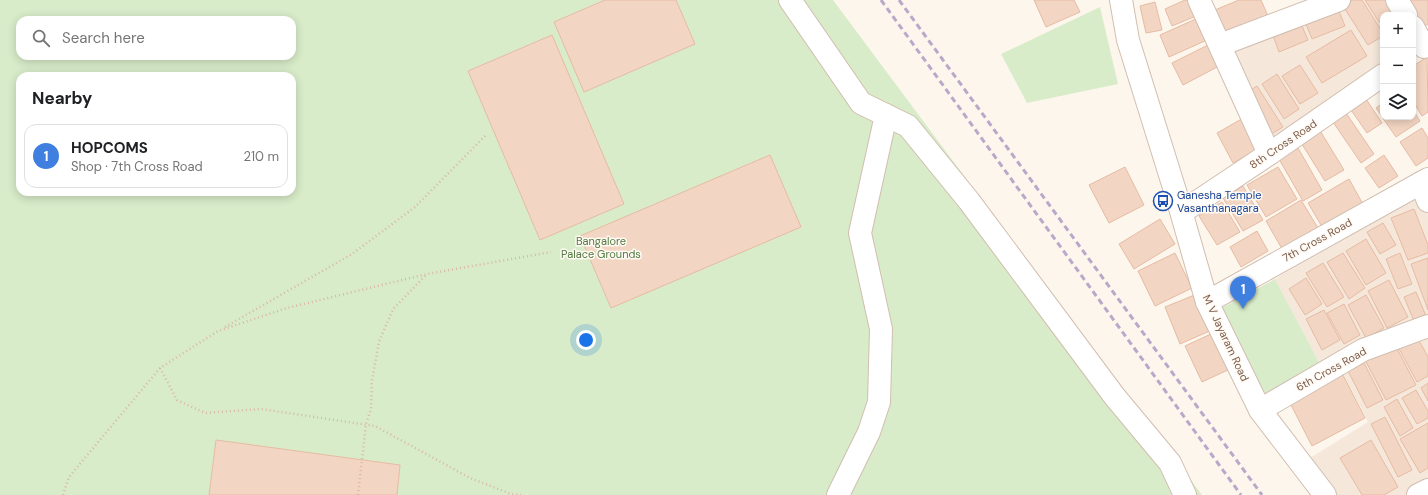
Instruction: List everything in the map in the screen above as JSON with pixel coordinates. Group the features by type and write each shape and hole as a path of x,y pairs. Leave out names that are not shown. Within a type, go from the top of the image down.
{"street":[{"path":"790,0 861,103 908,126 969,201 1115,397 1170,463 1185,495"},
{"name":"M V Jayaram Road","path":"1121,0 1128,40 1182,212 1207,302 1260,410 1325,495"},
{"path":"1199,0 1269,154"},
{"path":"1220,45 1339,0"},
{"path":"1397,0 1404,12"},
{"path":"1416,35 1422,49"},
{"name":"8th Cross Road","path":"1182,212 1380,78"},
{"path":"838,495 840,488 869,432 879,402 881,329 860,233 886,115"},
{"name":"7th Cross Road","path":"1207,302 1426,188"},
{"name":"6th Cross Road","path":"1260,410 1363,350 1428,326"},
{"path":"1418,495 1428,490"}],"path":[{"path":"63,495 69,476 160,368 218,331 352,254 415,207 487,134"},
{"path":"218,331 287,308 427,274 551,252"},
{"path":"358,495 366,424 371,409 372,380 379,342 393,309 427,274"},
{"path":"160,368 178,400 205,413 261,409 375,426 470,478 511,494 521,495"}],"shaded area":[{"path":"1344,0 1393,0 1400,12 1380,12 1380,72 1268,147 1225,47"},
{"path":"1420,192 1428,215 1428,322 1321,366 1275,279"},
{"path":"1428,329 1428,484 1405,495 1336,495 1310,458 1368,422 1340,367"}],"green space":[{"name":"Bangalore Palace Grounds","path":"0,0 833,0 1202,495 0,495"},
{"path":"1100,7 1118,84 1027,103 1001,54"},
{"path":"1275,279 1321,366 1266,395 1220,309"}],"building":[{"path":"605,0 676,0 695,44 584,92 554,22"},
{"path":"1034,0 1074,0 1080,12 1046,27"},
{"path":"1185,0 1189,0 1196,16 1172,26 1165,9"},
{"path":"1239,0 1261,0 1268,16 1220,37 1210,12"},
{"path":"1353,0 1362,0 1380,28 1380,38 1368,45 1343,6"},
{"path":"1365,0 1391,0 1398,11 1380,12 1379,22"},
{"path":"1404,0 1428,0 1428,24 1421,28 1416,20 1416,12 1411,12"},
{"path":"1155,2 1162,30 1146,33 1140,6"},
{"path":"1336,4 1345,26 1312,39 1303,17"},
{"path":"1198,18 1207,40 1169,57 1160,35"},
{"path":"1299,19 1308,40 1279,52 1271,30"},
{"path":"1351,30 1367,56 1322,83 1306,57"},
{"path":"552,35 624,204 540,240 468,71"},
{"path":"1210,44 1221,65 1183,85 1172,63"},
{"path":"1427,57 1428,112 1422,116 1416,106 1416,64"},
{"path":"1300,65 1318,93 1300,104 1282,76"},
{"path":"1277,74 1299,109 1284,119 1262,84"},
{"path":"1257,86 1283,127 1270,135 1244,94"},
{"path":"1364,96 1382,123 1367,133 1349,107"},
{"path":"1380,105 1380,114 1376,108"},
{"path":"1346,113 1374,154 1361,163 1333,122"},
{"path":"1416,115 1420,121 1396,137 1384,120 1416,120"},
{"path":"1245,117 1261,147 1233,163 1217,133"},
{"path":"1422,128 1428,138 1428,158 1416,166 1400,142"},
{"path":"1319,129 1344,170 1325,181 1300,141"},
{"path":"1298,148 1322,190 1303,201 1279,159"},
{"path":"770,155 801,227 611,308 580,236"},
{"path":"1384,155 1398,176 1379,188 1365,168"},
{"path":"1125,167 1144,205 1109,223 1089,185"},
{"path":"1278,167 1297,199 1266,217 1247,185"},
{"path":"1349,179 1364,206 1324,230 1308,203"},
{"path":"1243,186 1263,220 1243,231 1223,198"},
{"path":"1301,200 1321,233 1285,254 1266,221"},
{"path":"1222,202 1240,232 1217,245 1199,216"},
{"path":"1414,209 1428,245 1428,253 1408,260 1391,218"},
{"path":"1160,219 1175,244 1134,269 1119,244"},
{"path":"1383,223 1396,245 1380,254 1367,232"},
{"path":"1257,231 1268,251 1241,267 1230,247"},
{"path":"1366,239 1386,273 1366,285 1346,251"},
{"path":"1175,253 1192,288 1155,306 1138,271"},
{"path":"1343,253 1365,288 1349,299 1327,262"},
{"path":"1400,253 1412,284 1398,289 1386,259"},
{"path":"1428,258 1428,310 1411,264"},
{"path":"1323,263 1344,297 1327,307 1306,273"},
{"path":"1306,278 1322,304 1305,315 1289,289"},
{"path":"1389,280 1408,317 1387,328 1368,291"},
{"path":"1416,292 1426,316 1414,321 1404,297"},
{"path":"1197,294 1212,330 1180,344 1165,307"},
{"path":"1366,295 1384,328 1366,338 1348,305"},
{"path":"1344,304 1360,335 1344,344 1327,313"},
{"path":"1324,310 1340,340 1322,350 1306,319"},
{"path":"1213,333 1230,369 1202,382 1185,346"},
{"path":"1415,333 1428,357 1428,376 1417,382 1396,343"},
{"path":"1393,341 1416,385 1386,400 1363,356"},
{"path":"1364,363 1383,400 1367,408 1348,371"},
{"path":"1343,375 1365,418 1312,446 1290,403"},
{"path":"1428,383 1428,401 1421,388"},
{"path":"1416,390 1428,411 1428,418 1417,424 1402,398"},
{"path":"1397,399 1413,428 1400,436 1384,407"},
{"path":"1385,417 1412,470 1398,477 1371,424"},
{"path":"1428,423 1428,468 1420,473 1400,439"},
{"path":"216,440 400,465 397,495 209,495"},
{"path":"1371,440 1398,487 1384,495 1362,495 1340,458"}],"railway":[{"path":"881,0 1241,495"},
{"path":"899,0 1262,495"}],"place":[{"name":"Ganesha Temple Vasanthanagara","path":"1163,201"},
{"name":"HOPCOMS","path":"1243,309"}]}
